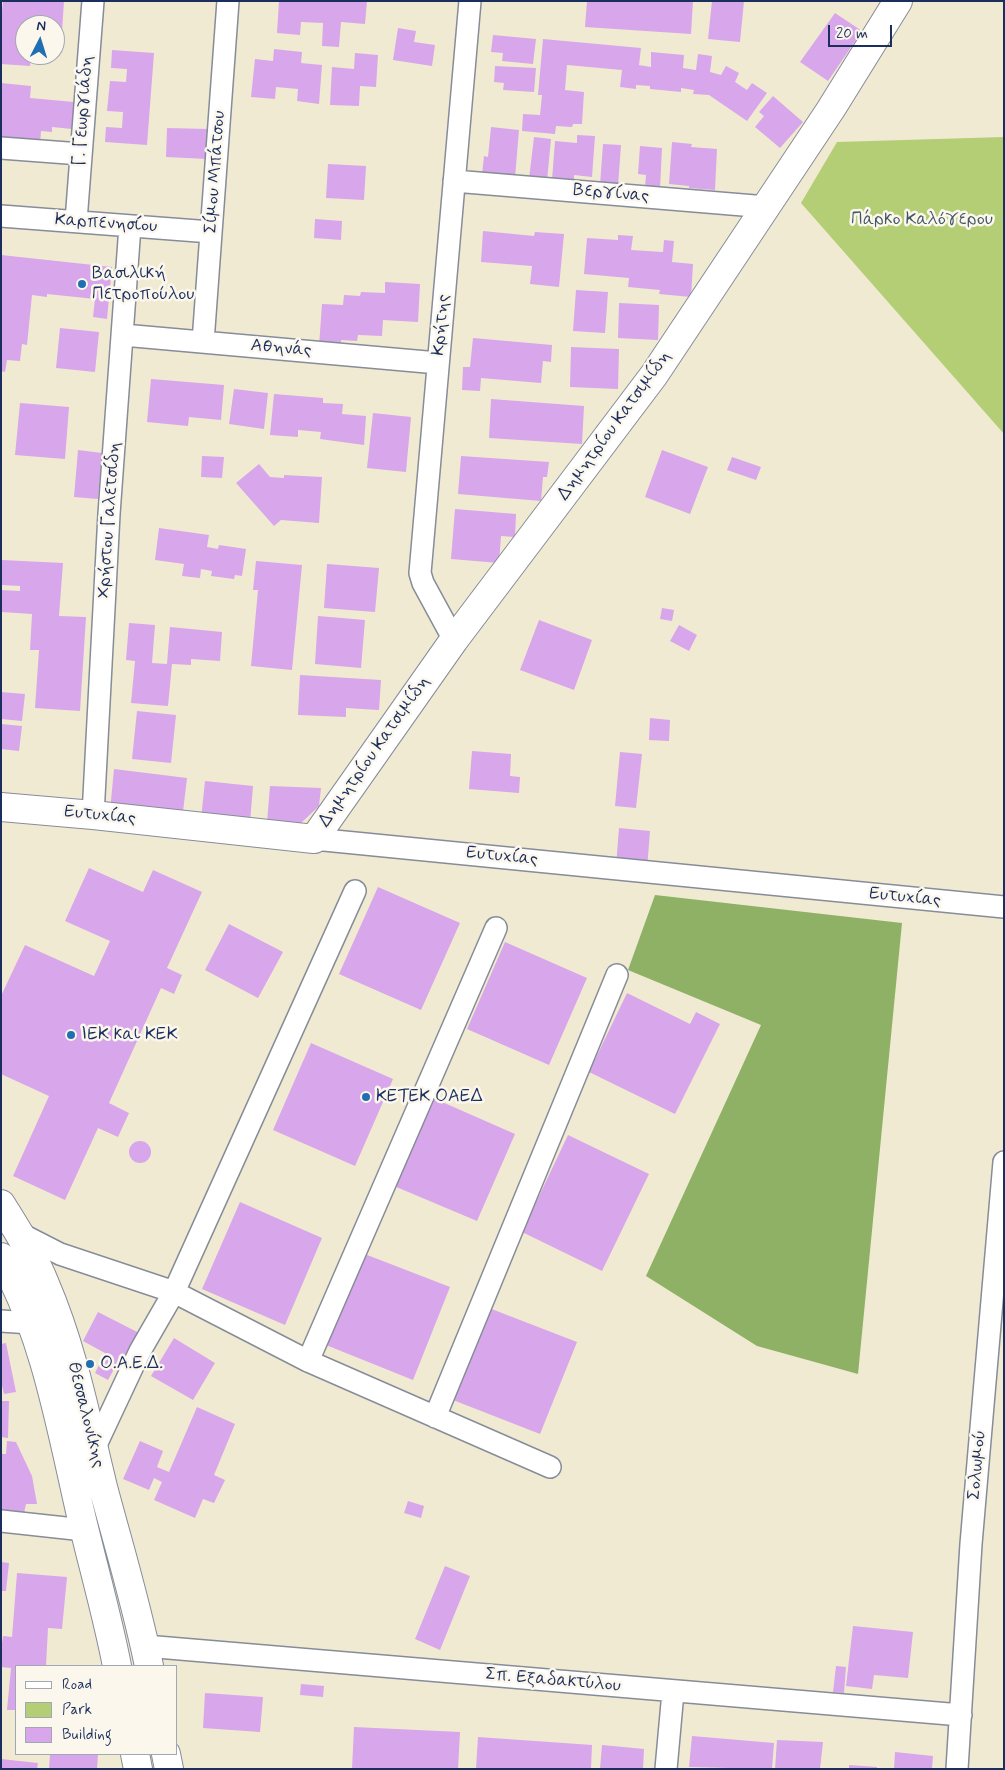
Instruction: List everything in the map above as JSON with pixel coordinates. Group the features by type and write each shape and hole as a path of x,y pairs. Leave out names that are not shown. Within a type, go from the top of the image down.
{"street":[{"name":"Γ. Γεωργιάδη","path":"76,222 92,1"},
{"name":"Σίμου Μπάτσου","path":"203,342 228,1"},
{"name":"Κρήτης","path":"454,640 423,583 420,573 470,1"},
{"name":"Δημητρίου Κατσιμίδη","path":"314,838 454,640 654,375 831,109 898,1"},
{"path":"1,148 81,154"},
{"name":"Βεργίνας","path":"454,181 767,207"},
{"name":"Καρπενησίου","path":"1,216 211,232"},
{"name":"Χρήστου Γαλετσίδη","path":"93,815 109,514 124,335 130,226"},
{"name":"Αθηνάς","path":"124,335 438,362"},
{"name":"Ευτυχίας","path":"1,807 1004,907"},
{"path":"95,1447 140,1352 174,1292 355,891"},
{"path":"308,1361 496,928"},
{"path":"435,1417 617,975"},
{"name":"Σολωμού","path":"957,1769 962,1715 971,1544 1004,1162"},
{"name":"Θεσσαλονίκης","path":"1,1204 19,1233 44,1282 58,1317 95,1447 147,1656"},
{"path":"19,1233 60,1254 174,1292 308,1361 550,1466"},
{"name":"Θεσσαλονίκης","path":"1,1257 18,1290 31,1322 55,1402 117,1665"},
{"path":"1,1321 31,1322"},
{"path":"1,1521 84,1530"},
{"name":"Σπ. Εξαδακτύλου","path":"147,1656 673,1692 962,1715"},
{"path":"666,1769 673,1692"},
{"path":"135,1755 138,1769"},
{"path":"166,1755 168,1769"}],"green space":[{"name":"Πάρκο Καλόγερου","path":"1004,137 1004,434 801,203 837,142"},
{"path":"655,895 902,923 858,1374 757,1346 646,1276 761,1025 628,970"}],"building":[{"path":"3,1 64,1 63,15 15,15 15,65 1,64"},
{"path":"279,1 367,1 365,24 341,22 339,47 322,46 323,23 301,22 300,35 277,33"},
{"path":"587,1 693,1 691,34 585,27"},
{"path":"712,1 744,1 740,42 708,39"},
{"path":"835,13 862,31 828,81 800,62"},
{"path":"398,28 416,31 414,42 435,45 432,66 393,60"},
{"path":"493,35 536,39 533,64 502,61 503,53 491,52"},
{"path":"543,39 641,48 639,65 651,67 651,52 684,55 683,68 696,70 698,54 712,56 710,72 721,75 726,66 739,73 735,82 747,90 752,83 767,93 747,121 709,95 693,94 694,90 681,88 681,92 650,89 650,86 636,85 636,89 620,87 622,70 567,65 565,90 584,92 582,124 573,124 572,127 556,126 555,134 522,131 523,114 540,115 542,95 538,95"},
{"path":"274,49 302,52 301,63 322,65 319,104 297,101 298,89 276,87 275,99 251,97 255,59 273,61"},
{"path":"112,50 154,53 147,145 105,142 106,127 122,128 123,112 107,111 110,81 126,82 127,69 111,68"},
{"path":"355,53 378,55 376,87 360,86 359,106 330,105 332,67 354,69"},
{"path":"495,66 536,68 534,92 503,90 504,83 494,82"},
{"path":"1,83 31,86 30,98 74,102 72,129 52,127 52,132 41,131 40,145 1,141"},
{"path":"773,96 803,122 780,148 755,127 764,116 759,112"},
{"path":"491,127 519,130 515,178 482,175 484,156 488,157"},
{"path":"167,128 209,129 207,159 166,157"},
{"path":"577,135 595,136 592,177 574,175 574,182 552,180 555,141 577,143"},
{"path":"534,137 551,139 547,181 529,179"},
{"path":"672,142 692,144 691,147 717,149 715,190 669,184"},
{"path":"603,144 621,145 618,186 600,185"},
{"path":"640,146 662,148 660,189 645,188 646,175 638,174"},
{"path":"328,164 366,166 364,200 326,198"},
{"path":"315,219 342,221 341,240 314,238"},
{"path":"483,231 534,236 535,232 564,234 559,287 530,284 532,266 481,262"},
{"path":"618,235 633,236 631,250 663,252 664,240 674,241 672,262 693,264 691,297 659,294 660,290 628,287 629,278 584,274 587,238 618,240"},
{"path":"1,255 112,267 107,319 93,317 95,299 47,294 47,297 32,295 27,345 22,344 20,361 7,360 5,372 1,371"},
{"path":"385,282 420,284 418,322 383,320 382,336 358,335 357,341 341,340 341,347 319,346 322,304 343,305 344,295 360,296 361,292 385,293"},
{"path":"576,290 608,292 605,333 573,331"},
{"path":"619,303 659,305 658,340 618,338"},
{"path":"60,328 99,332 95,372 56,368"},
{"path":"473,338 552,345 551,362 543,361 541,383 481,378 480,391 462,390 463,367 470,367"},
{"path":"571,347 619,349 618,389 570,387"},
{"path":"151,379 224,385 221,420 189,417 188,426 147,422"},
{"path":"234,389 268,393 264,429 229,424"},
{"path":"274,394 323,398 323,403 343,404 342,414 366,416 364,445 320,439 321,432 298,430 298,437 270,435"},
{"path":"491,399 584,406 582,444 489,438"},
{"path":"20,403 69,407 65,459 15,455"},
{"path":"373,413 411,417 406,472 367,468"},
{"path":"78,450 102,453 98,499 74,497"},
{"path":"662,450 708,467 690,514 645,497"},
{"path":"202,456 224,457 222,478 201,477"},
{"path":"461,456 549,462 547,477 543,477 541,501 458,494"},
{"path":"732,457 761,467 756,480 727,470"},
{"path":"259,464 270,477 284,478 284,475 322,477 319,523 281,520 274,526 236,483"},
{"path":"455,509 516,514 515,537 501,536 499,563 451,559"},
{"path":"159,528 209,535 207,547 218,549 219,545 246,549 242,576 235,575 234,579 211,576 212,571 201,569 200,578 182,576 184,564 155,560"},
{"path":"2,560 63,563 59,616 86,617 80,711 35,708 39,650 30,650 32,614 1,612 1,590 20,591 20,586 1,585"},
{"path":"256,561 302,565 292,670 251,666 258,590 253,590"},
{"path":"327,564 379,568 375,612 324,608"},
{"path":"662,608 674,610 672,621 660,619"},
{"path":"318,616 365,620 361,668 315,664"},
{"path":"539,620 592,640 574,690 520,670"},
{"path":"129,623 155,625 152,663 167,664 170,627 222,632 220,661 191,659 191,665 172,664 168,706 131,703 135,661 126,660"},
{"path":"679,625 697,635 689,651 670,641"},
{"path":"300,675 381,680 379,710 346,708 346,717 298,715"},
{"path":"1,692 25,694 22,721 1,719"},
{"path":"137,711 176,715 171,763 132,759"},
{"path":"650,718 670,720 669,741 649,740"},
{"path":"1,724 22,726 19,751 1,749"},
{"path":"472,751 511,754 510,776 520,777 519,793 469,789"},
{"path":"620,752 642,754 636,808 615,806"},
{"path":"114,769 187,778 182,820 110,811"},
{"path":"205,781 253,786 250,823 201,819"},
{"path":"270,786 321,788 319,806 300,824 267,822"},
{"path":"619,828 650,831 647,869 616,866"},
{"name":"ΙΕΚ και ΚΕΚ","path":"89,868 143,892 153,870 202,892 167,968 182,975 174,994 161,988 109,1103 129,1113 118,1137 98,1128 65,1200 13,1176 49,1096 1,1074 1,996 25,945 94,976 110,941 65,921"},
{"path":"378,887 460,923 421,1010 339,974"},
{"path":"229,924 283,952 258,998 205,970"},
{"path":"505,942 587,978 549,1065 467,1029"},
{"path":"627,993 690,1024 696,1012 720,1024 675,1114 589,1072"},
{"path":"311,1043 393,1079 355,1166 273,1130"},
{"path":"433,1098 515,1134 477,1221 394,1186"},
{"path":"568,1135 649,1174 602,1271 522,1232"},
{"path":"140,1141 150,1148 151,1152 144,1162 140,1163 130,1156 129,1152 136,1142"},
{"path":"240,1202 322,1238 285,1325 202,1289"},
{"path":"362,1253 450,1287 413,1380 326,1345"},
{"path":"489,1308 577,1342 540,1434 453,1400"},
{"path":"98,1312 145,1336 130,1365 119,1360 108,1380 95,1373 105,1353 83,1341"},
{"path":"174,1338 215,1363 193,1400 151,1376"},
{"path":"6,1343 16,1392 4,1394 1,1381 1,1344"},
{"path":"1,1401 9,1401 8,1438 1,1437"},
{"path":"197,1407 235,1424 214,1475 225,1480 214,1503 203,1499 195,1518 154,1500 162,1482 154,1478 149,1490 123,1479 140,1441 163,1451 157,1467 169,1472"},
{"path":"7,1441 16,1442 32,1476 37,1504 26,1504 23,1518 1,1515 1,1454 6,1454"},
{"path":"408,1501 424,1506 421,1518 404,1513"},
{"path":"1,1562 9,1563 6,1591 1,1591"},
{"path":"445,1566 470,1576 440,1650 415,1639"},
{"path":"17,1573 67,1577 62,1629 48,1628 46,1665 15,1665 15,1710 7,1710 11,1668 1,1667 1,1651 3,1636 12,1637"},
{"path":"853,1626 913,1632 908,1678 874,1675 872,1689 846,1686"},
{"path":"836,1666 846,1667 844,1693 833,1692"},
{"path":"301,1684 324,1686 323,1697 300,1695"},
{"path":"205,1693 263,1697 260,1732 203,1728"},
{"path":"354,1727 460,1732 458,1769 352,1769"},
{"path":"692,1736 774,1743 772,1769 689,1767"},
{"path":"478,1737 592,1745 591,1769 476,1769"},
{"path":"777,1740 823,1742 820,1769 775,1769"},
{"path":"602,1745 644,1749 643,1769 600,1769"},
{"path":"895,1752 933,1756 932,1769 894,1769"},
{"path":"50,1755 98,1755 97,1769 49,1769"},
{"path":"1,1759 38,1763 37,1769 1,1769"},
{"path":"849,1765 877,1767 877,1769 849,1769"}],"place":[{"name":"Βασιλική Πετροπούλου","path":"82,284"},
{"name":"ΙΕΚ και ΚΕΚ","path":"71,1035"},
{"name":"ΚΕΤΕΚ ΟΑΕΔ","path":"366,1097"},
{"name":"Ο.Α.Ε.Δ.","path":"90,1364"}]}
